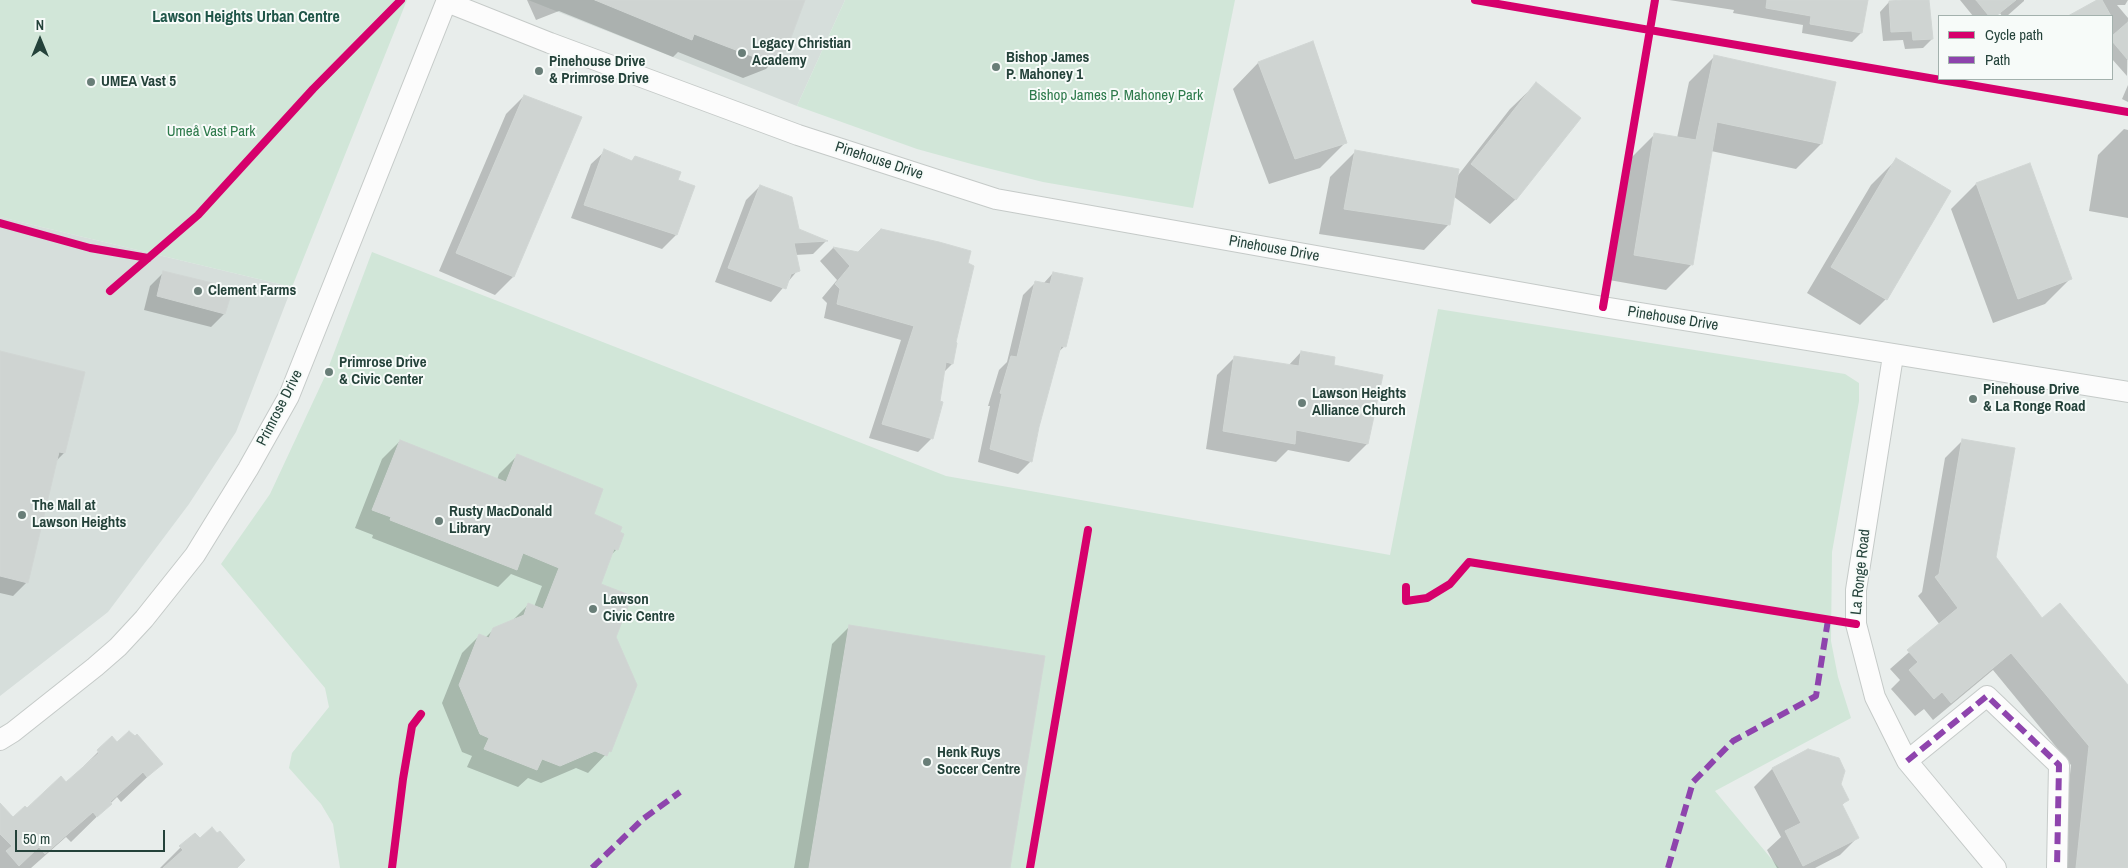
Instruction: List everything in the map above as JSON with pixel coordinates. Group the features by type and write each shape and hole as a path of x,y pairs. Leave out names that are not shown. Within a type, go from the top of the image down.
{"street":[{"name":"Pinehouse Drive","path":"447,1 550,43 798,135 996,199 1603,307 1893,356 2128,392"},
{"name":"Primrose Drive","path":"0,740 13,732 101,661 144,619 194,555 248,469 289,396 447,1"},
{"name":"La Ronge Road","path":"1893,356 1856,590 1856,624 1875,697 1906,761 1996,868"},
{"path":"1906,761 1987,696 2059,765 2057,868"}],"shaded area":[{"name":"Legacy Christian Academy","path":"528,0 845,0 797,106"},
{"path":"0,217 292,287 236,432 189,504 108,612 0,696"}],"green space":[{"name":"Umeå Vast Park","path":"0,0 407,0 292,287 0,217"},
{"name":"Bishop James P. Mahoney Park","path":"845,0 1235,0 1193,208 1043,182 975,165 917,149 797,106"},
{"path":"372,252 946,476 1390,555 1438,309 1845,374 1859,383 1859,401 1832,552 1831,641 1838,677 1851,718 1715,791 1779,868 340,868 333,824 321,804 289,768 292,753 329,707 325,688 221,564 270,494 326,374"}],"building":[{"path":"595,0 805,0 786,51 762,60 694,34 692,40"},
{"path":"1767,0 1868,0 1862,33 1810,24 1811,16 1766,8"},
{"path":"1929,0 1933,39 1913,40 1912,31 1891,32 1889,1"},
{"path":"1976,0 2016,0 1997,15 1988,15"},
{"path":"2097,0 2102,0 2110,15 2070,15"},
{"path":"2128,22 2128,60 2113,42 2113,35"},
{"path":"1313,41 1347,143 1295,159 1258,62"},
{"path":"1714,55 1836,82 1822,144 1717,122 1693,265 1634,255 1654,133 1696,140"},
{"path":"1536,82 1581,118 1516,200 1471,164"},
{"path":"524,95 582,117 514,277 456,253"},
{"path":"604,149 632,161 635,156 681,172 678,180 695,186 677,235 584,205"},
{"path":"1355,150 1459,169 1450,225 1344,209"},
{"path":"1896,158 1951,191 1887,300 1831,267"},
{"path":"2030,163 2072,279 2018,299 1976,183"},
{"path":"760,185 792,197 799,229 828,241 794,243 800,271 791,274 786,289 728,268"},
{"path":"881,229 971,251 968,263 974,266 956,342 953,364 946,362 940,401 943,402 933,439 882,424 914,326 837,304 840,289 835,284 850,266 833,247 858,252"},
{"path":"163,271 233,288 225,314 157,296"},
{"path":"1053,272 1083,278 1066,347 1061,346 1039,427 1032,462 990,449 1002,394 1000,393 1011,356 1017,357 1035,281 1050,284"},
{"name":"The Mall at Lawson Heights","path":"0,351 85,372 65,453 59,452 28,583 0,576"},
{"name":"Lawson Heights Alliance Church","path":"1301,351 1335,357 1334,365 1383,375 1368,444 1296,430 1295,444 1223,431 1234,356 1299,366"},
{"path":"1962,439 2015,448 1996,557 2042,618 2060,603 2128,685 2128,868 2076,868 2089,746 2011,653 1951,703 1942,692 1934,699 1909,670 1918,662 1907,650 1958,608 1935,577 1939,574"},
{"name":"Lawson Civic Centre","path":"400,440 506,482 517,454 603,489 594,514 622,527 620,532 624,534 618,550 614,549 601,584 632,596 616,637 637,685 611,752 609,751 607,756 595,751 560,766 542,759 537,770 484,749 489,738 480,734 459,685 479,634 489,638 493,628 524,615 528,603 543,609 559,568 523,553 517,570 390,520 391,517 372,510"},
{"name":"Henk Ruys Soccer Centre","path":"849,625 1045,656 1010,868 809,868"},
{"path":"129,731 135,736 137,734 163,764 147,777 143,772 110,802 112,804 97,817 93,812 45,854 39,847 19,866 6,851 12,846 0,834 0,803 13,817 25,806 27,808 61,776 66,782 99,753 97,750 112,736 117,742"},
{"path":"1808,749 1839,758 1845,771 1841,784 1849,800 1842,804 1859,838 1803,866 1785,831 1801,823 1772,768"},
{"path":"212,827 217,833 220,831 245,860 237,868 163,868 183,850 179,846 195,833 200,838"}],"marked path":[{"path":"1668,868 1693,782 1733,741 1816,696 1828,620"},
{"path":"1907,761 1987,696 2059,765 2057,868"},
{"path":"592,868 643,819 680,792"}],"cycle path":[{"path":"110,291 198,215 313,89 401,0"},
{"path":"1475,0 1938,79"},
{"path":"1603,307 1655,0"},
{"path":"1941,80 2128,112"},
{"path":"0,223 90,248 148,258"},
{"path":"1030,868 1088,530"},
{"path":"1406,587 1406,601 1427,598 1450,584 1469,562 1856,624"},
{"path":"392,868 403,779 412,726 421,714"}],"place":[{"name":"Legacy Christian Academy","path":"742,53"},
{"name":"Bishop James P. Mahoney 1","path":"996,67"},
{"name":"Pinehouse Drive & Primrose Drive","path":"539,71"},
{"name":"UMEA Vast 5","path":"91,82"},
{"name":"Clement Farms","path":"198,291"},
{"name":"Primrose Drive & Civic Center","path":"329,372"},
{"name":"Pinehouse Drive & La Ronge Road","path":"1973,399"},
{"name":"Lawson Heights Alliance Church","path":"1302,403"},
{"name":"The Mall at Lawson Heights","path":"22,515"},
{"name":"Rusty MacDonald Library","path":"439,521"},
{"name":"Lawson Civic Centre","path":"593,609"},
{"name":"Henk Ruys Soccer Centre","path":"927,762"}],"district":[{"name":"Lawson Heights Urban Centre","path":"246,18"}]}
